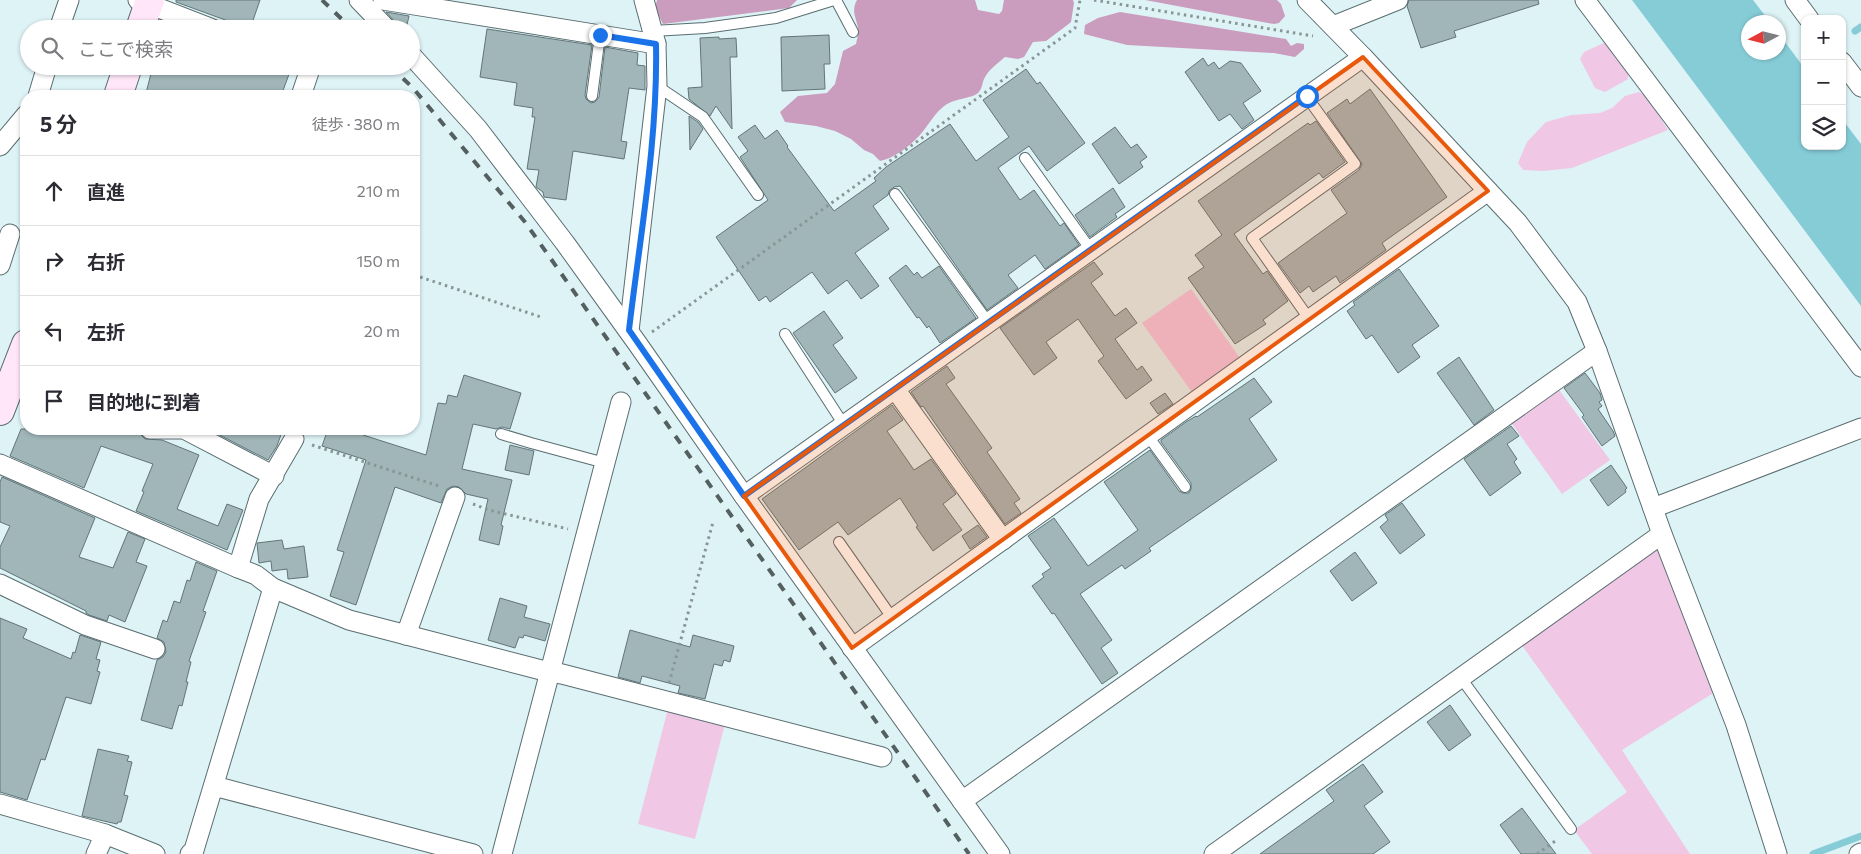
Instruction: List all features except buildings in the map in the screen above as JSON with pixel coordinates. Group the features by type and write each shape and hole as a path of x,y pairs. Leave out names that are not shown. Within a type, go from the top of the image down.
{"main road":[{"path":"120,90 125,75"},
{"path":"0,410 20,360"}],"street":[{"path":"63,20 69,0"},
{"path":"633,337 657,86 654,38 644,0"},
{"path":"1307,0 1349,42 1518,223 1577,302 1597,351 1662,534 1736,725 1777,854"},
{"path":"1333,26 1398,0"},
{"path":"1585,0 1861,367"},
{"path":"1795,0 1806,15"},
{"path":"370,2 600,35 654,38"},
{"path":"370,2 381,20"},
{"path":"144,8 183,20"},
{"path":"744,496 1363,57"},
{"path":"420,66 478,129 633,337 744,496 1000,854"},
{"path":"1846,67 1861,87"},
{"path":"40,90 44,75"},
{"path":"303,90 308,75"},
{"path":"0,146 20,124"},
{"path":"852,648 1488,191"},
{"path":"0,265 12,235"},
{"path":"962,801 1597,351"},
{"path":"896,389 1003,540"},
{"path":"502,854 621,402"},
{"path":"1653,508 1861,428"},
{"path":"195,435 274,476"},
{"path":"238,568 259,499 294,439"},
{"path":"0,464 256,575 274,588 349,620 882,757"},
{"path":"406,635 455,497"},
{"path":"1214,854 1662,534"},
{"path":"0,584 85,625 155,649"},
{"path":"190,854 194,850 274,588"},
{"path":"214,786 473,854"},
{"path":"0,804 105,834 155,854"},
{"path":"96,854 105,834"}],"lane":[{"path":"654,38 705,28 776,18 835,0 853,32"},
{"path":"592,96 600,35"},
{"path":"657,86 702,117 758,195"},
{"path":"1307,96 1355,164 1252,238 1310,320"},
{"path":"1024,158 1091,250"},
{"path":"896,194 988,322"},
{"path":"785,334 844,425"},
{"path":"501,434 605,462"},
{"path":"1148,436 1185,487"},
{"path":"839,542 893,618"},
{"path":"1461,678 1571,830"}],"path":[{"path":"633,337 1075,28 1080,0"},
{"path":"1094,0 1349,42"},
{"path":"420,276 541,318"},
{"path":"664,700 713,522"},
{"path":"1536,854 1571,830"}],"highlighted area":[{"path":"1363,57 1488,191 852,648 744,496"}],"shaded area":[{"path":"657,0 797,0 789,8 663,24 655,8"},
{"path":"857,0 975,0 978,10 999,14 1002,11 1004,0 1073,0 1074,3 1071,22 1046,41 1033,42 1024,57 1018,59 1005,57 988,72 978,93 947,104 908,146 894,156 880,161 851,139 835,131 816,126 785,122 780,112 798,96 827,93 835,84 843,51 856,44 858,30 854,11"},
{"path":"1145,0 1277,0 1281,4 1285,16 1279,23 1274,24"},
{"path":"1120,12 1286,39 1291,46 1297,43 1304,44 1304,49 1295,57 1274,53 1127,45 1084,34 1085,25 1098,18"},
{"path":"1606,42 1628,71 1628,79 1605,92 1595,88 1580,59 1584,52"},
{"path":"1639,92 1646,96 1668,130 1572,168 1543,171 1523,170 1518,163 1527,142 1546,122 1571,115 1600,113 1612,108 1625,96"},
{"path":"1191,289 1242,361 1194,395 1142,323"},
{"path":"1557,387 1610,460 1562,494 1510,421"},
{"path":"1655,547 1663,552 1715,692 1622,750 1690,854 1592,854 1574,830 1627,792 1521,644"},
{"path":"668,709 725,724 695,839 638,824"}],"water":[{"path":"1632,0 1753,0 1765,15 1741,15 1741,60 1786,60 1786,43 1801,64 1801,150 1846,150 1846,124 1861,144 1861,306"}],"waterway":[{"path":"1855,31 1861,27"},
{"path":"1813,854 1861,836"}],"railway":[{"path":"322,0 343,20"},
{"path":"399,75 415,90"},
{"path":"420,96 525,222 969,854"}],"route":[{"path":"600,35 656,44 657,86 629,330 744,496 1307,96"}]}
